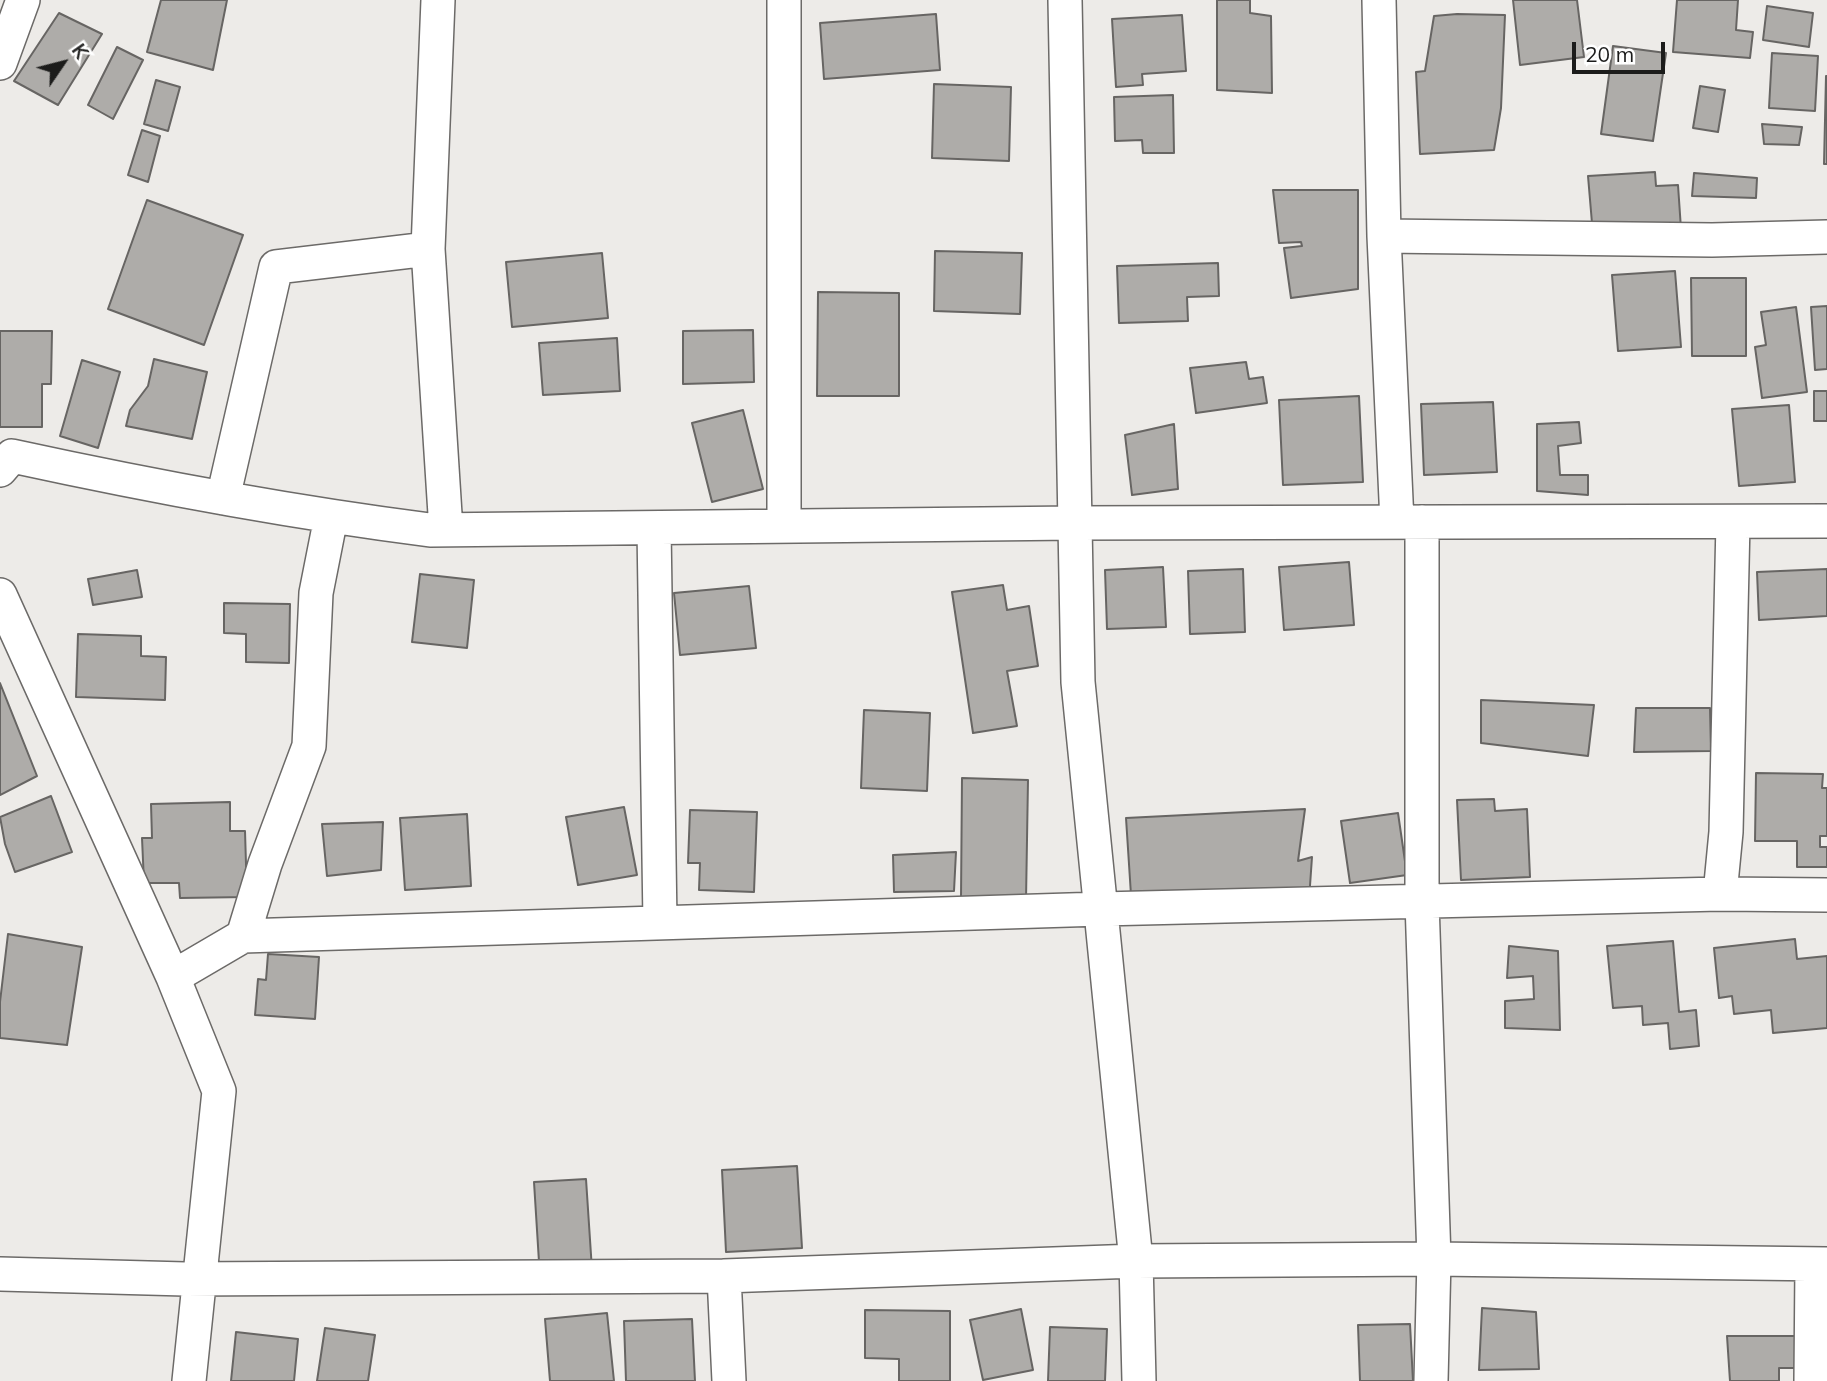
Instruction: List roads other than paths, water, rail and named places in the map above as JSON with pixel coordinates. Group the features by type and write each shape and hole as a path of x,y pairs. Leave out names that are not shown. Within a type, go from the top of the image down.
{"street":[{"path":"0,62 23,0"},
{"path":"438,0 428,249 446,530"},
{"path":"784,0 784,526"},
{"path":"1065,0 1078,682 1136,1261 1139,1381"},
{"path":"1379,0 1384,236 1409,522 1434,1259 1431,1381"},
{"path":"1384,236 1712,240 1827,236"},
{"path":"223,498 276,268 428,249"},
{"path":"0,470 12,456 137,484 331,517 430,530 1074,523 1827,521"},
{"path":"243,936 265,864 309,746 316,593 331,517"},
{"path":"1720,894 1726,832 1733,522"},
{"path":"654,528 660,923"},
{"path":"0,595 173,977 219,1091 189,1381"},
{"path":"173,977 243,936 1101,909 1720,894 1827,895"},
{"path":"0,1274 201,1279 724,1276 1136,1261 1434,1259 1819,1264 1811,1381"},
{"path":"724,1276 729,1381"}]}
